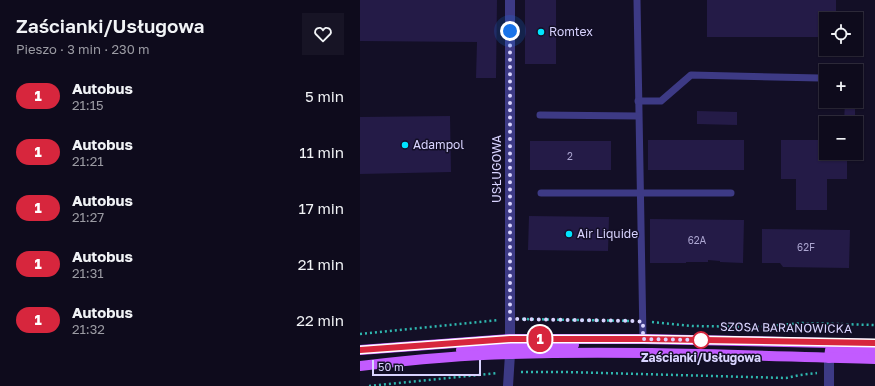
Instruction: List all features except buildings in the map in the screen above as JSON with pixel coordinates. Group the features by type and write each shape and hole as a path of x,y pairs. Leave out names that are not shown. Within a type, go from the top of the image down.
{"main road":[{"name":"SZOSA BARANOWICKA","path":"360,350 510,346 602,338 875,344"},
{"path":"643,339 643,353"},
{"path":"701,355 702,340"},
{"path":"766,356 767,341"},
{"path":"823,342 829,358"},
{"name":"SZOSA BARANOWICKA","path":"510,346 580,352 875,359"},
{"path":"361,365 394,356 510,346"},
{"path":"829,358 830,350 875,350"}],"street":[{"name":"USŁUGOWA","path":"508,386 510,346 510,0"},
{"path":"829,358 829,386"}],"lane":[{"path":"637,0 643,339"},
{"path":"638,101 661,100 691,75 819,78"},
{"path":"540,116 638,116"},
{"path":"541,193 731,193"}],"path":[{"path":"360,334 510,319 643,322 700,326 759,327 801,323 875,325"},
{"path":"369,386 509,372 566,372 786,378 800,375"}],"bus line":[{"name":"1","path":"360,350 510,339 643,339 875,343"}],"place":[{"name":"Romtex","path":"541,32"},
{"name":"Adampol","path":"405,145"},
{"name":"Air Liquide","path":"569,234"},
{"name":"Zaścianki/Usługowa","path":"701,340"}],"route":[{"path":"510,31 510,319 636,321 643,322 643,339 701,340"}]}
